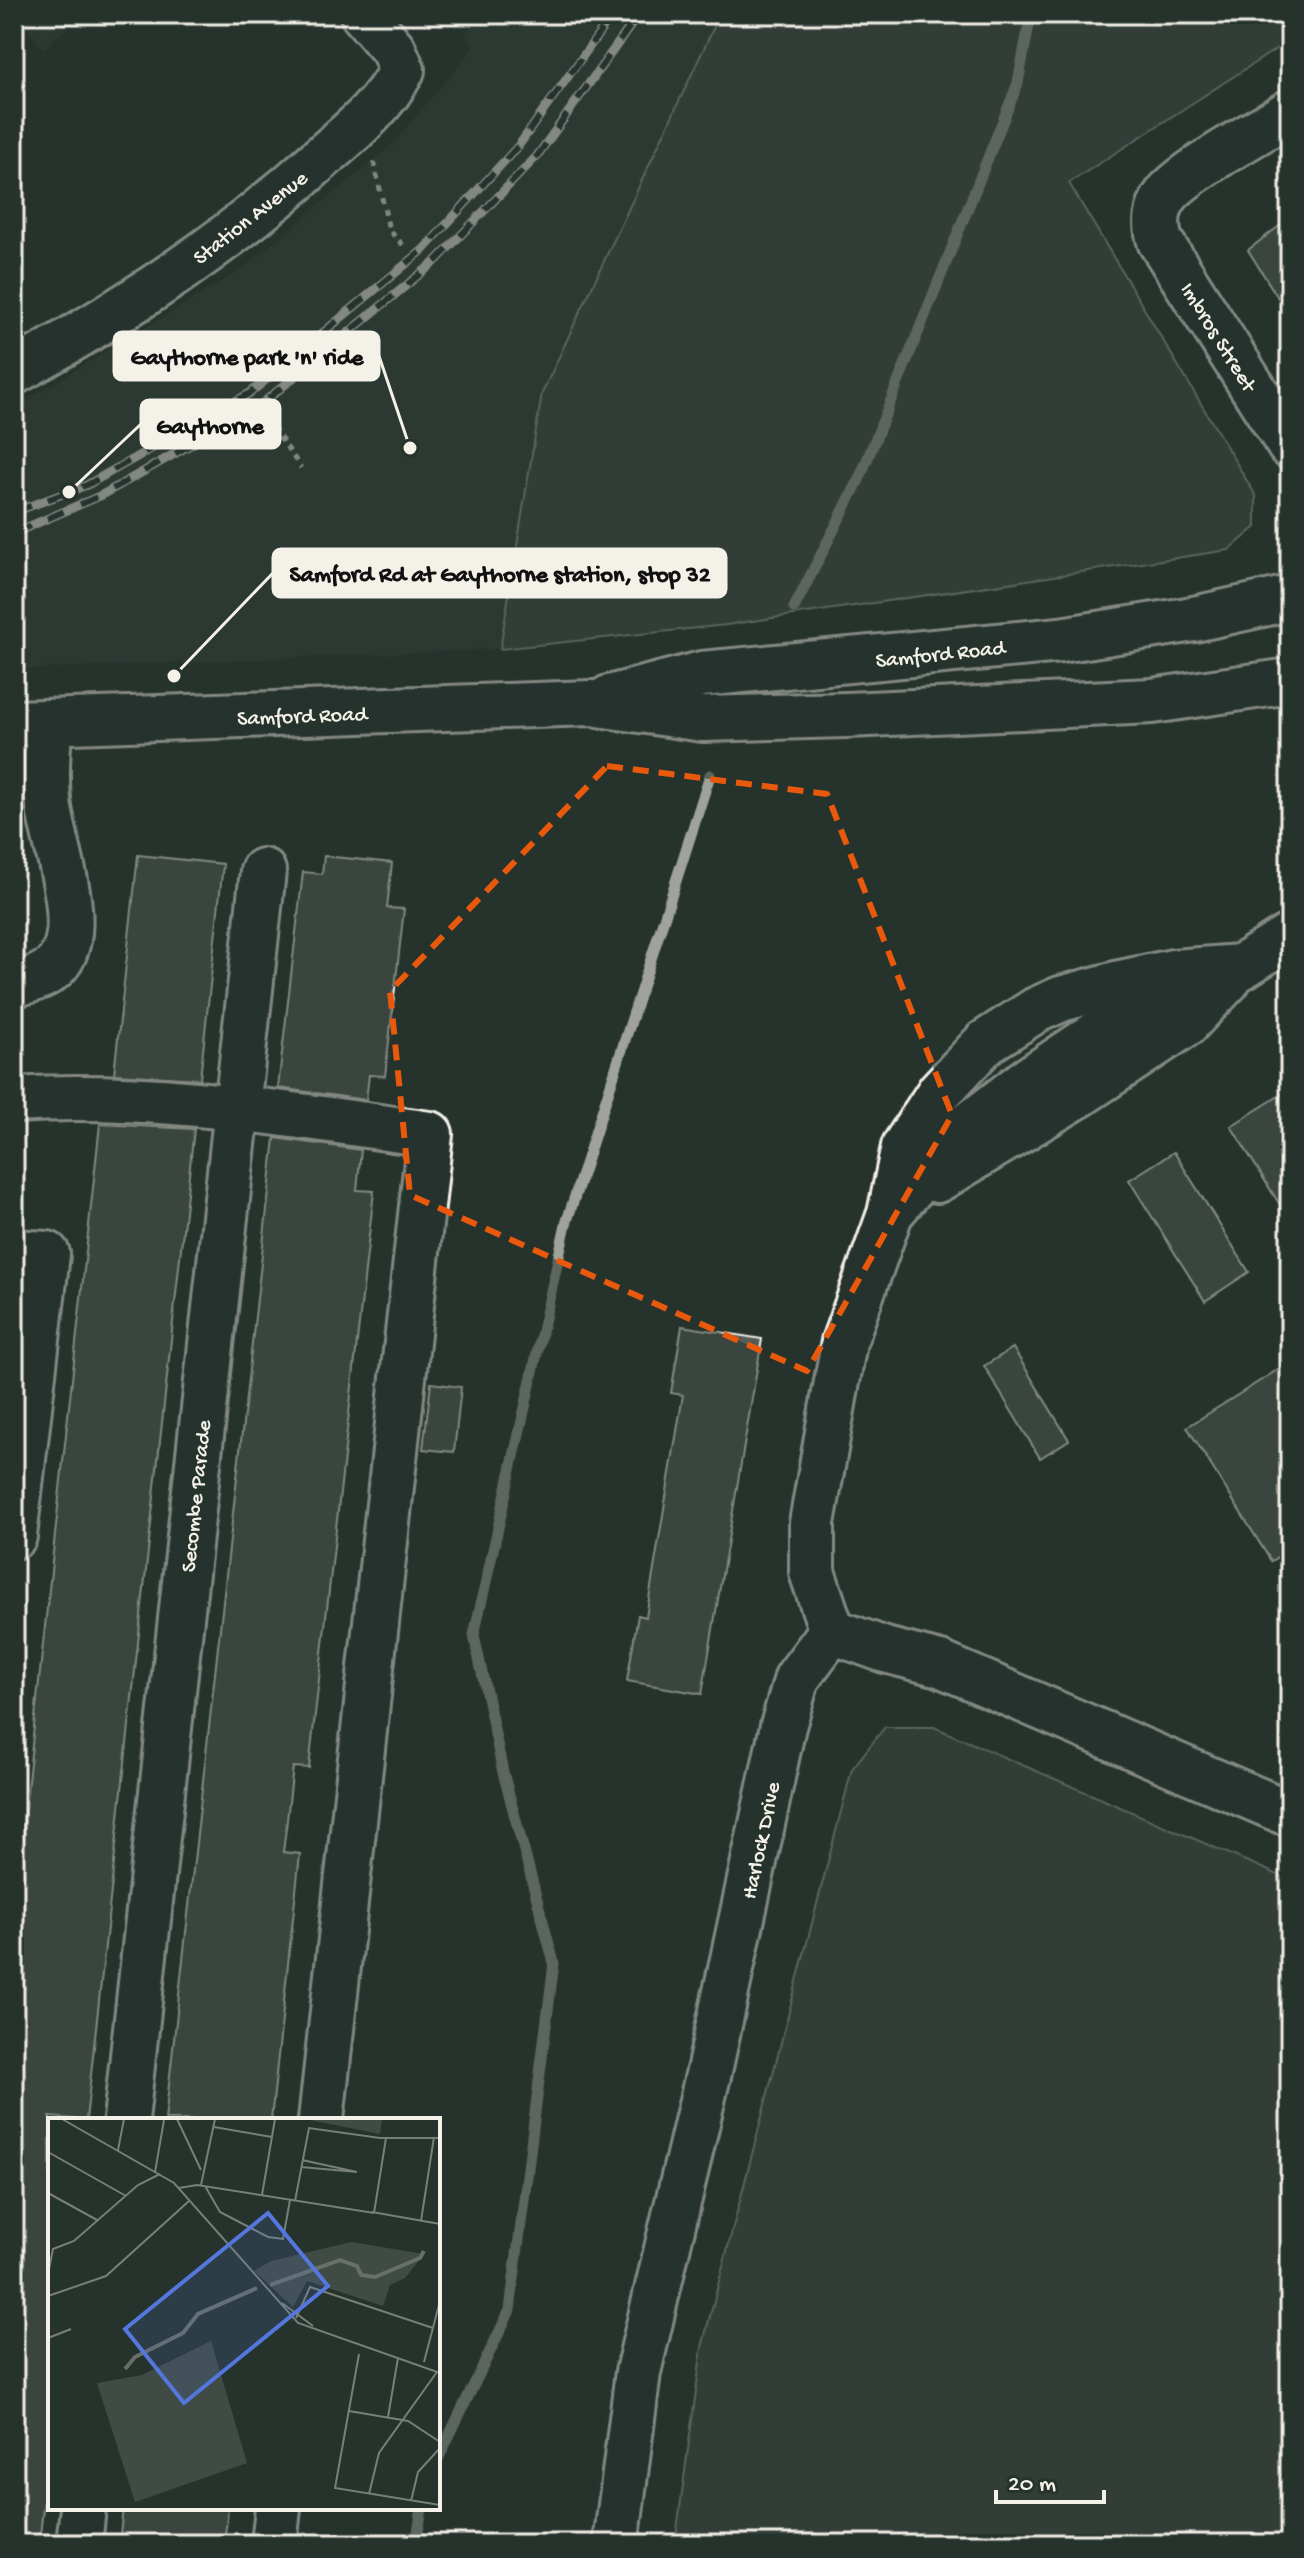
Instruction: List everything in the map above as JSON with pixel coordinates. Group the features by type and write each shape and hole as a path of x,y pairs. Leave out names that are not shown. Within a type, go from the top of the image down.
{"main road":[{"name":"Station Avenue","path":"14,372 114,317 260,213 371,114 393,87 402,70 393,49 363,14"},
{"name":"Imbros Street","path":"1290,112 1165,196 1155,224 1160,241 1290,446"},
{"name":"Samford Road","path":"591,703 702,674 1060,640 1194,619 1290,598"},
{"name":"Samford Road","path":"32,722 591,703 703,719 815,716 1152,701 1290,681"},
{"path":"14,984 41,979 64,954 70,920 49,805 46,759 32,722"},
{"name":"Secombe Parade","path":"126,2118 263,871"},
{"path":"890,1214 953,1170 1082,1093 1186,1024 1241,967 1290,936"},
{"path":"1241,967 1173,972 1061,999 986,1042 940,1091 904,1147 890,1214 844,1342 812,1523 812,1572 832,1631 885,1650 940,1664 1290,1814"},
{"path":"14,1100 72,1097 237,1108 430,1134 321,2118"},
{"path":"14,1536 30,1253"},
{"name":"Harlock Drive","path":"616,2544 638,2372 710,2067 783,1726 797,1678 832,1631"},
{"path":"79,2544 83,2510"},
{"path":"274,2544 278,2510"}],"path":[{"path":"266,417 301,468"}],"highlighted area":[{"path":"607,766 827,794 952,1115 807,1371 410,1195 390,991"}],"shaded area":[{"path":"14,14 83,14 43,49"},
{"path":"485,14 720,14 542,393 500,649 14,670 14,407 239,271 391,146 474,47 464,34"},
{"path":"720,14 1290,14 1290,40 1069,183 1256,496 1256,527 1229,550 726,625 500,649 542,393"},
{"path":"885,1727 934,1727 1290,1880 1290,2544 675,2544 702,2347 852,1769"}],"building":[{"path":"1290,218 1290,317 1248,250"},
{"path":"138,855 223,864 200,1079 114,1074"},
{"path":"324,856 392,863 387,908 404,909 385,1076 369,1075 366,1100 278,1088 303,872 322,874"},
{"path":"1290,1089 1290,1221 1231,1126"},
{"path":"100,1124 194,1129 86,2118 48,2118 48,2465 39,2544 14,2544 14,1909"},
{"path":"275,1138 361,1150 357,1190 374,1191 309,1768 293,1767 283,1852 300,1854 271,2118 165,2118"},
{"path":"1174,1152 1249,1272 1205,1301 1129,1180"},
{"path":"682,1326 762,1339 702,1694 627,1681 638,1615 646,1617 683,1395 671,1393"},
{"path":"1013,1348 1069,1440 1040,1458 984,1366"},
{"path":"1290,1362 1290,1549 1271,1561 1187,1427"},
{"path":"431,1383 461,1387 454,1452 423,1449"},
{"path":"123,2510 228,2510 224,2544 119,2544"}],"waterway":[{"path":"794,608 859,480 1018,83 1031,14"},
{"path":"440,2455 510,2310 554,1963 503,1772 474,1635 566,1224 710,775"},
{"path":"416,2544 422,2510"}],"railway":[{"path":"14,512 87,485 250,393 423,250 519,145 613,14"},
{"path":"14,533 102,495 259,406 436,261 537,156 639,14"}],"place":[{"name":"Gaythorne park 'n' ride","path":"410,448"},
{"name":"Gaythorne","path":"69,492"},
{"name":"Samford Rd at Gaythorne station, stop 32","path":"174,676"}]}
